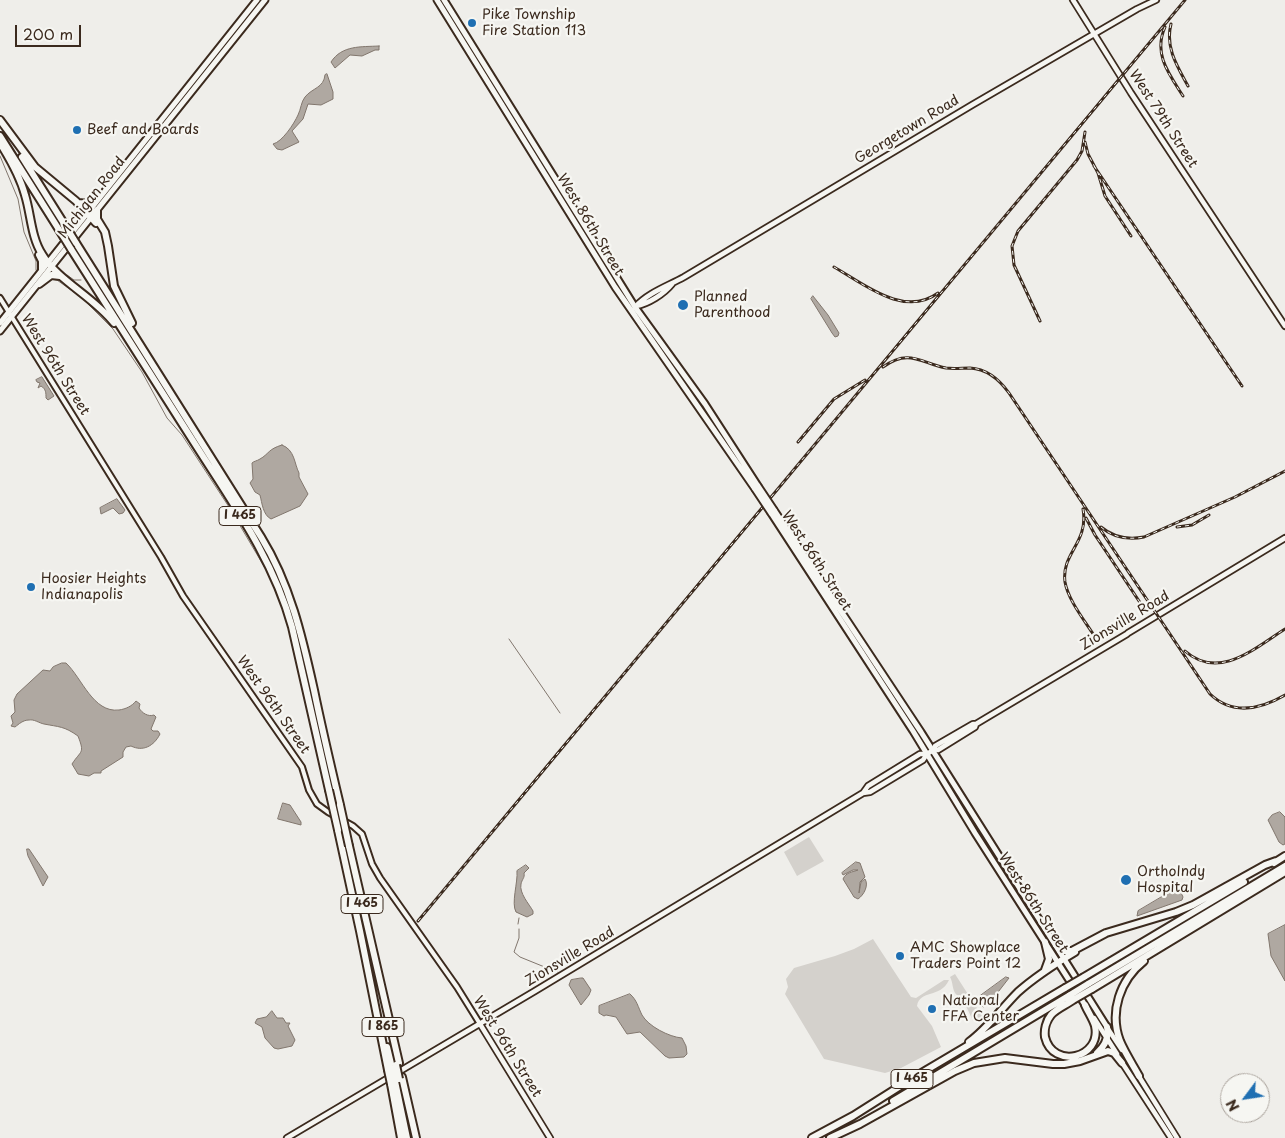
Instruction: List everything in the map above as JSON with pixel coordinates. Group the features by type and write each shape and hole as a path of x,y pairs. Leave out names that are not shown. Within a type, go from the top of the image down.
{"highway":[{"path":"0,122 35,167 90,215 102,234 108,254"},
{"name":"I 465","path":"0,122 266,544 285,584 302,638 340,805 379,980 394,1066"},
{"name":"I 465","path":"0,136 257,543 278,586 295,636 360,931"},
{"path":"0,143 20,179 36,242 49,264 111,319 159,388"},
{"path":"76,201 86,204 100,197"},
{"path":"97,210 97,219 107,239 112,279 118,298 174,398"},
{"path":"30,215 32,239 41,258 42,269"},
{"path":"39,284 53,275 68,281"},
{"name":"I 465","path":"812,1138 862,1111 913,1078 1285,856"},
{"path":"1056,945 1063,950 1070,951 1106,933 1187,908 1265,865 1276,861"},
{"name":"I 465","path":"831,1138 1090,987 1285,866"},
{"path":"1090,987 1173,941 1285,872"},
{"name":"I 865","path":"360,931 394,1066 407,1138"},
{"path":"913,1078 973,1039 987,1027 1018,993 1043,972 1090,941"},
{"path":"1139,1076 1119,1038 1116,1015 1118,998 1124,984 1135,969 1173,941"},
{"path":"1043,972 1048,962 1045,942"},
{"path":"1071,998 1051,1015 1045,1027 1048,1043 1054,1051 1062,1056 1079,1056 1093,1044 1096,1034 1095,1027 1085,1005"},
{"path":"1090,1057 1103,1046 1107,1038 1107,1026"},
{"path":"831,1138 955,1071 974,1063 1005,1058 1060,1064 1080,1061 1108,1051 1114,1053 1122,1063"},
{"path":"397,1080 400,1138"},
{"path":"397,1080 416,1138"},
{"name":"I 865","path":"397,1080 412,1138"}],"main road":[{"name":"Michigan Road","path":"10,314 39,284 49,264 90,215 100,197 257,0"},
{"name":"Michigan Road","path":"90,215 97,210 265,0"},
{"name":"West 86th Street","path":"437,0 632,308 773,511 934,750 1177,1138"},
{"name":"West 86th Street","path":"444,0 632,308 719,425 756,487"},
{"name":"West 79th Street","path":"1073,0 1285,326"},
{"name":"Georgetown Road","path":"632,308 665,286 672,284 972,105 1156,0"},
{"name":"Michigan Road","path":"10,314 42,269 49,264"},
{"path":"0,323 10,314"},
{"path":"0,331 10,314"},
{"path":"704,413 716,426 719,425"},
{"name":"West 86th Street","path":"773,511 928,754 983,847 1171,1138"},
{"name":"Zionsville Road","path":"862,793 870,792 923,760 934,750 938,750 975,727 976,724 1285,538"},
{"name":"Zionsville Road","path":"287,1138 480,1024 862,793 868,786 920,754 928,754"},
{"path":"890,779 899,770 899,767"},
{"path":"962,810 966,810 984,832"},
{"name":"West 96th Street","path":"480,1024 550,1138"}],"street":[{"name":"West 96th Street","path":"0,298 165,563 181,593 302,767 312,797 322,808 348,823 362,834 372,864 380,878 457,987 480,1024"}],"shaded area":[{"path":"379,46 379,50 362,56 350,55 335,68 331,62 341,52 352,48"},
{"path":"327,74 333,92 333,99 321,105 308,104 303,119 292,131 299,142 282,150 277,149 273,144 280,140 287,132 296,119 305,97 322,83"},
{"path":"813,296 828,315 839,333 838,336 835,337 832,333 811,299"},
{"path":"42,377 54,396 48,400 44,388 41,386 38,388 40,383 36,380"},
{"path":"282,445 292,453 299,477 308,494 300,506 271,519 265,512 260,495 255,492 250,483 253,479 252,463 274,448"},
{"path":"117,499 125,510 123,513 119,514 113,508 101,514 100,508"},
{"path":"66,663 72,669 89,693 102,706 119,710 129,707 136,701 140,704 139,708 143,713 154,715 156,717 151,729 158,731 160,734 155,742 144,748 126,747 123,757 101,771 101,773 94,773 89,776 78,774 72,764 82,749 78,736 69,730 31,720 23,721 15,727 11,726 13,723 11,716 15,712 14,700 17,694 43,670 50,671 53,667"},
{"path":"283,803 290,805 301,825 278,819"},
{"path":"1280,812 1285,817 1285,844 1283,845 1279,842 1268,820 1272,815"},
{"path":"809,837 824,861 797,876 784,852"},
{"path":"27,849 29,849 48,877 43,886 28,856"},
{"path":"856,862 860,863 865,877 860,882 859,893 861,882 865,879 866,881 864,892 858,899 854,897 843,879 848,874 858,870 853,870 843,875 842,873"},
{"path":"526,865 529,868 524,873 521,887 523,895 533,911 533,914 527,917 516,912 514,903 517,871"},
{"path":"1175,889 1180,890 1183,897 1182,900 1137,916 1138,911"},
{"path":"1285,925 1285,981 1271,956 1268,934"},
{"path":"873,939 911,997 916,998 944,980 949,980 941,990 922,997 917,1006 932,1026 941,1047 901,1068 885,1073 824,1059 785,994 788,987 786,979 794,968 835,956"},
{"path":"955,974 982,1016 980,1019 973,1021 963,1001 955,993 950,977"},
{"path":"1006,977 1009,978 988,1005 983,1007 976,999"},
{"path":"583,978 591,990 581,1005 569,985 571,980"},
{"path":"630,994 649,1023 665,1033 682,1038 687,1054 684,1057 669,1058 665,1056 640,1032 627,1034 616,1017 604,1016 599,1013 599,1006"},
{"path":"272,1011 277,1018 283,1018 286,1023 290,1023 288,1026 295,1040 292,1046 274,1048 265,1038 262,1027 255,1023 257,1019 266,1017"}],"waterway":[{"path":"0,156 18,199 24,232 36,261 36,270"},
{"path":"67,275 74,280 81,280"},
{"path":"51,279 57,280 82,298 113,329 142,372 167,418 182,435 229,507 265,568"},
{"path":"509,639 560,713"},
{"path":"518,924 519,918"},
{"path":"519,929 519,938 514,952 520,957 552,970"}],"railway":[{"path":"418,921 1185,0"},
{"path":"1171,24 1170,41 1173,56 1188,86"},
{"path":"1165,27 1161,46 1164,63 1183,96"},
{"path":"1040,321 1014,265 1012,246 1018,231 1077,160 1082,151 1085,132"},
{"path":"1085,142 1105,196 1131,236"},
{"path":"1094,166 1242,386"},
{"path":"834,267 884,296 898,300 912,302 925,300 938,293"},
{"path":"883,367 900,358 915,358 946,368 982,370 997,379 1009,393 1210,694 1219,701 1238,708 1257,707 1285,695"},
{"path":"798,442 834,399 865,380"},
{"path":"1101,527 1111,534 1121,537 1144,537 1235,497 1285,471"},
{"path":"1083,509 1084,521 1082,531 1067,563 1065,582 1073,603 1095,637"},
{"path":"1177,527 1192,525 1209,515"},
{"path":"1086,518 1095,535 1143,607"},
{"path":"1185,651 1198,659 1211,663 1224,662 1262,645 1285,629"}],"place":[{"name":"Pike Township Fire Station 113","path":"472,23"},
{"name":"Beef and Boards","path":"77,130"},
{"name":"Planned Parenthood","path":"683,305"},
{"name":"Hoosier Heights Indianapolis","path":"31,587"},
{"name":"OrthoIndy Hospital","path":"1126,880"},
{"name":"AMC Showplace Traders Point 12","path":"900,956"},
{"name":"National FFA Center","path":"932,1009"}]}
